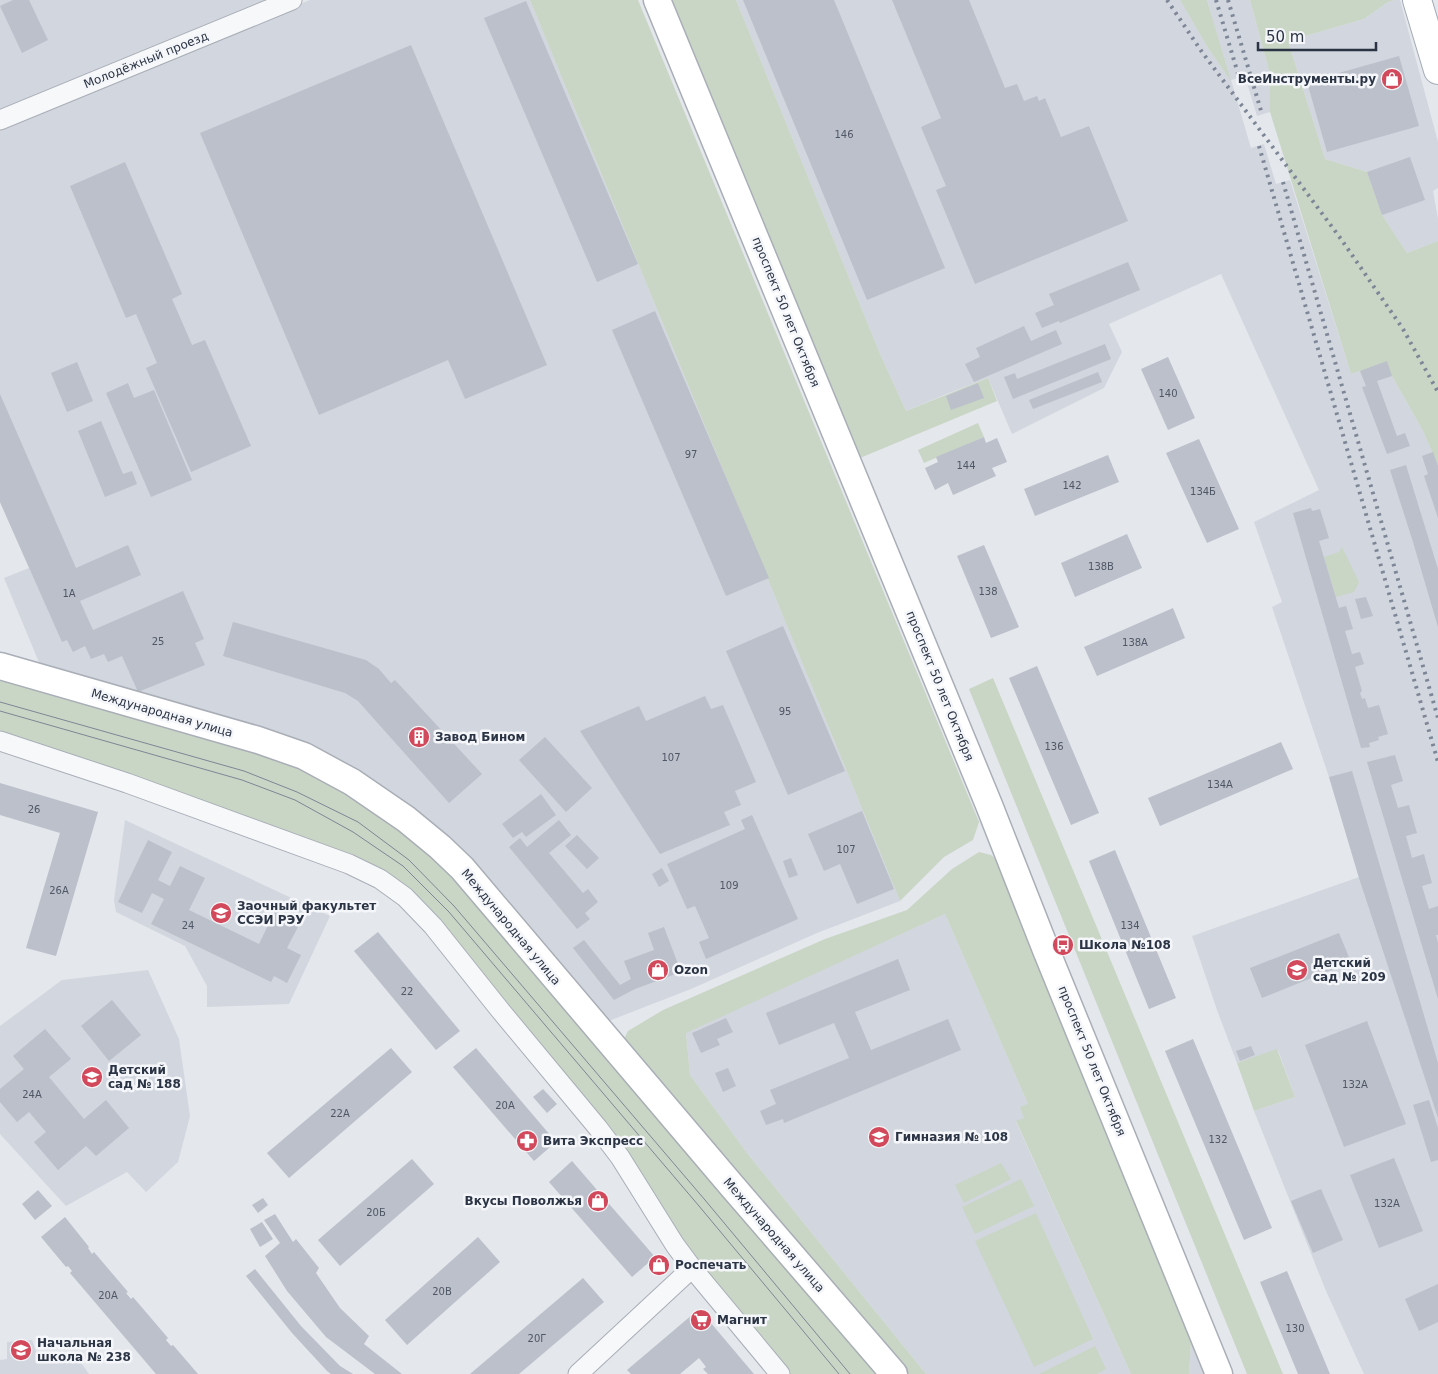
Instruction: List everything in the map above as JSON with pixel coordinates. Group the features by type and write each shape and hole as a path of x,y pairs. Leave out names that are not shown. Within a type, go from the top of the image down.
{"main road":[{"name":"проспект 50 лет Октября","path":"657,0 989,805 1219,1374"},
{"path":"1417,0 1438,70"},
{"name":"Международная улица","path":"0,666 258,740 304,756 352,782 406,819 462,868 894,1374"}],"street":[{"name":"Молодёжный проезд","path":"0,120 292,0"},
{"path":"0,741 127,783 349,864 380,879 405,897 432,926 598,1128 620,1157 675,1245 692,1268 780,1374"},
{"path":"578,1374 692,1268"}],"shaded area":[{"path":"0,0 277,0 0,112"},
{"path":"310,0 530,0 900,901 817,933 691,989 606,1022 404,807 43,672 4,578 29,568 0,502 0,127"},
{"path":"736,0 1180,0 1208,48 1230,79 1207,0 1250,0 1270,74 1270,112 1257,116 1245,76 1231,80 1251,148 1264,144 1276,184 1290,180 1351,374 1360,371 1392,376 1423,431 1438,466 1438,1374 1364,1374 1326,1291 1254,1111 1295,1097 1278,1050 1237,1063 1192,936 1359,877 1329,777 1272,607 1282,602 1254,522 1319,490 1221,274 1109,324 1122,352 1104,388 1012,434 988,378 906,411 880,354"},
{"path":"1400,0 1438,142 1438,188 1433,191 1438,219 1438,241 1407,253 1382,215 1367,172 1325,159 1288,41 1364,19 1388,2"},
{"name":"Заочный факультет ССЭИ РЭУ","path":"125,820 330,916 289,1004 207,1007 207,986 185,946 116,912 114,900"},
{"name":"Гимназия № 108","path":"945,914 1028,1104 1024,1118 1016,1122 1131,1374 926,1374 747,1153 690,1075 686,1032"},
{"name":"Детский сад № 188","path":"148,970 179,1039 190,1116 178,1162 146,1192 127,1172 66,1206 0,1134 0,1026 62,980"},
{"name":"Начальная школа № 238","path":"32,1340 39,1361 59,1358 79,1360 89,1374 0,1374 0,1360 7,1359 7,1342"},
{"path":"1191,1341 1204,1374 1189,1374"}],"green space":[{"path":"530,0 638,0 979,822 973,840 944,857 900,901"},
{"path":"672,0 736,0 880,354 906,411 988,378 997,401 860,458"},
{"path":"1180,0 1207,0 1231,81 1208,48"},
{"path":"1250,0 1395,0 1388,2 1364,19 1288,41 1325,159 1367,172 1382,215 1407,253 1438,241 1438,466 1423,431 1392,376 1360,371 1351,374 1270,112 1270,74"},
{"path":"978,423 984,437 924,463 918,450"},
{"path":"1342,547 1359,582 1354,592 1336,597 1324,557 1339,552"},
{"path":"0,677 127,713 150,724 247,751 258,748 299,765 419,838 887,1374 789,1374 714,1284 412,892 0,733"},
{"path":"993,678 1283,1374 1247,1374 969,689"},
{"path":"979,852 991,855 997,860 1191,1341 1189,1374 1131,1374 1016,1121 1024,1118 1020,1107 1028,1104 945,914 686,1033 690,1075 747,1153 926,1374 902,1374 622,1043 628,1031 663,1010 825,939 907,910 952,869"},
{"path":"1277,1049 1295,1097 1254,1111 1237,1063"},
{"path":"1001,1163 1011,1179 964,1203 955,1185"},
{"path":"1021,1179 1034,1206 975,1234 962,1207"},
{"path":"1036,1213 1093,1339 1034,1367 975,1241"},
{"path":"1095,1346 1106,1369 1097,1374 1039,1374"}],"building":[{"path":"13,0 29,0 48,40 22,53 0,6"},
{"path":"743,0 834,0 945,268 867,300"},
{"path":"892,0 969,0 1005,88 1017,84 1024,101 1037,96 1039,101 1045,98 1061,137 1089,126 1128,221 975,284 936,190 946,186 921,127 941,118"},
{"path":"526,1 638,264 597,282 484,18"},
{"path":"411,45 547,365 465,399 448,360 319,415 200,133"},
{"path":"1399,56 1419,126 1327,152 1307,82"},
{"path":"1410,157 1425,200 1382,215 1367,172"},
{"path":"125,162 182,294 172,299 192,345 205,340 251,446 191,472 146,368 157,363 136,314 126,318 70,186"},
{"path":"1128,262 1140,290 1060,323 1059,321 1042,328 1035,313 1054,305 1049,294"},
{"path":"655,311 769,578 726,596 612,330"},
{"path":"1024,326 1031,341 1056,330 1062,344 974,382 965,364 980,357 976,348"},
{"path":"1105,344 1111,359 1013,399 1004,377 1015,373 1017,379"},
{"path":"1168,357 1195,418 1168,430 1141,369"},
{"path":"1387,361 1392,376 1377,381 1397,436 1405,433 1410,446 1387,454 1362,387 1366,386 1360,371"},
{"path":"77,362 93,401 67,412 51,373"},
{"path":"1098,372 1102,382 1033,409 1029,400"},
{"path":"128,383 134,398 154,390 192,480 151,497 106,393"},
{"path":"978,383 984,398 951,410 946,396"},
{"path":"0,394 76,568 128,545 141,575 80,601 93,630 183,591 204,639 195,643 205,665 138,692 122,656 108,662 104,654 91,659 85,646 73,652 67,640 62,642 0,502"},
{"path":"101,421 123,474 132,471 137,484 105,497 78,431"},
{"path":"984,437 986,443 997,438 1007,462 992,468 996,476 953,495 948,483 935,490 925,468 938,462 936,457"},
{"path":"1199,439 1239,529 1207,543 1166,453"},
{"path":"1433,452 1438,466 1438,518 1424,476 1428,474 1422,456"},
{"path":"1108,455 1119,482 1035,516 1024,489"},
{"path":"1406,465 1438,569 1438,627 1390,470"},
{"path":"1311,508 1312,511 1320,509 1329,538 1319,541 1339,608 1346,606 1353,629 1345,631 1352,654 1360,652 1364,664 1355,667 1362,691 1360,693 1362,699 1365,698 1368,708 1379,705 1388,734 1378,737 1379,740 1369,743 1370,747 1361,748 1293,513"},
{"path":"1127,534 1142,568 1075,597 1061,563"},
{"path":"984,545 1019,627 991,638 957,556"},
{"path":"1366,597 1373,616 1361,619 1355,599"},
{"path":"1173,608 1185,638 1097,676 1084,647"},
{"name":"Завод Бином","path":"233,622 366,660 379,669 391,683 395,680 482,774 449,803 358,701 345,693 223,656"},
{"path":"783,626 845,771 788,795 726,651"},
{"path":"1037,666 1099,813 1071,825 1009,678"},
{"path":"705,696 711,709 723,705 756,782 735,791 741,805 724,812 730,825 660,854 580,731 639,706 646,721"},
{"path":"545,737 592,788 566,812 519,760"},
{"path":"1281,742 1293,769 1160,826 1148,798"},
{"path":"1395,755 1403,781 1391,785 1398,808 1409,805 1417,833 1406,836 1412,858 1424,854 1432,883 1422,886 1429,909 1438,906 1438,935 1436,935 1438,943 1438,999 1367,762"},
{"path":"1352,771 1438,1063 1438,1118 1359,878 1329,777"},
{"path":"0,783 98,812 56,956 26,948 60,833 0,815"},
{"path":"541,794 556,815 526,837 522,832 513,838 502,824"},
{"path":"862,811 894,889 857,904 840,864 824,871 808,834"},
{"path":"752,815 798,919 706,959 699,942 709,938 695,906 687,909 667,864 745,829 741,820"},
{"path":"559,820 571,835 549,853 583,893 588,889 598,902 585,913 590,919 577,929 509,847 520,838 527,847"},
{"path":"577,835 599,858 587,869 565,846"},
{"path":"148,840 172,852 158,880 170,886 180,866 205,878 189,910 259,944 275,911 300,923 287,948 301,955 287,983 274,976 271,982 151,924 164,899 152,893 142,913 118,902"},
{"path":"1115,850 1176,998 1149,1009 1089,861"},
{"path":"791,858 798,875 789,878 783,861"},
{"path":"662,868 669,881 659,887 652,874"},
{"path":"664,927 681,972 635,989 614,1000 573,948 584,940 620,985 631,979 624,961 654,950 648,933"},
{"path":"378,932 460,1031 436,1050 354,951"},
{"path":"1339,933 1351,962 1262,998 1250,968"},
{"path":"898,959 910,990 855,1012 871,1050 948,1019 961,1050 784,1123 783,1119 766,1125 760,1111 776,1104 770,1090 849,1058 834,1023 779,1045 766,1013"},
{"path":"112,1000 141,1035 109,1061 81,1026"},
{"path":"726,1018 733,1032 717,1039 720,1045 701,1053 692,1033"},
{"path":"1367,1021 1406,1124 1344,1147 1305,1045"},
{"path":"45,1029 71,1059 49,1077 84,1119 106,1100 129,1128 96,1156 86,1146 58,1170 34,1142 46,1132 29,1112 17,1122 0,1102 0,1089 24,1069 13,1056"},
{"path":"1193,1039 1272,1228 1244,1240 1165,1051"},
{"path":"1251,1046 1255,1055 1240,1061 1236,1051"},
{"path":"391,1048 412,1072 289,1178 267,1153"},
{"path":"476,1048 556,1142 534,1161 453,1067"},
{"path":"728,1068 736,1086 723,1092 715,1073"},
{"path":"543,1089 557,1104 547,1113 533,1097"},
{"path":"1429,1100 1438,1128 1438,1160 1431,1162 1413,1105"},
{"path":"1394,1158 1423,1231 1379,1248 1350,1175"},
{"path":"412,1159 434,1184 340,1266 318,1240"},
{"path":"572,1161 655,1257 632,1277 549,1182"},
{"path":"1321,1189 1343,1240 1313,1253 1291,1201"},
{"path":"38,1190 52,1206 35,1220 22,1204"},
{"path":"263,1198 268,1205 258,1213 252,1205"},
{"path":"275,1214 293,1242 296,1239 319,1268 316,1273 340,1308 369,1336 364,1344 402,1374 375,1374 326,1337 287,1291 265,1256 280,1243 264,1220"},
{"path":"65,1217 89,1247 92,1254 94,1252 128,1292 126,1293 131,1299 133,1297 168,1338 166,1340 171,1346 173,1345 198,1374 156,1374 70,1273 72,1271 68,1266 66,1267 41,1237"},
{"path":"262,1222 273,1239 260,1247 250,1229"},
{"path":"478,1237 500,1262 407,1345 385,1320"},
{"name":"Роспечать","path":"660,1260 664,1266 659,1270 654,1264"},
{"path":"255,1269 301,1326 340,1366 353,1374 331,1374 327,1371 292,1333 246,1276"},
{"path":"1287,1271 1330,1374 1298,1374 1260,1282"},
{"path":"583,1278 604,1302 519,1374 470,1374"},
{"path":"1438,1284 1438,1322 1419,1331 1405,1299"},
{"path":"699,1309 754,1374 708,1374 703,1369 706,1367 699,1358 680,1374 631,1374 627,1370"}],"tram line":[{"path":"0,702 244,771 297,792 358,822 409,860 454,906 705,1200 850,1374"},
{"path":"0,711 242,780 295,800 353,832 403,866 449,912 839,1374"}],"railway":[{"path":"1167,0 1202,52 1341,239 1403,329 1438,392"},
{"path":"1216,0 1239,77"},
{"path":"1228,0 1262,114"},
{"path":"1259,146 1438,762"},
{"path":"1283,182 1438,718"}],"place":[{"name":"ВсеИнструменты.ру","path":"1392,79"},
{"name":"Завод Бином","path":"419,737"},
{"name":"Заочный факультет ССЭИ РЭУ","path":"221,913"},
{"name":"Школа №108","path":"1063,945"},
{"name":"Ozon","path":"658,970"},
{"name":"Детский сад № 209","path":"1297,970"},
{"name":"Детский сад № 188","path":"92,1077"},
{"name":"Гимназия № 108","path":"879,1137"},
{"name":"Вита Экспресс","path":"527,1141"},
{"name":"Вкусы Поволжья","path":"598,1201"},
{"name":"Роспечать","path":"659,1265"},
{"name":"Магнит","path":"701,1320"},
{"name":"Начальная школа № 238","path":"21,1350"}]}
